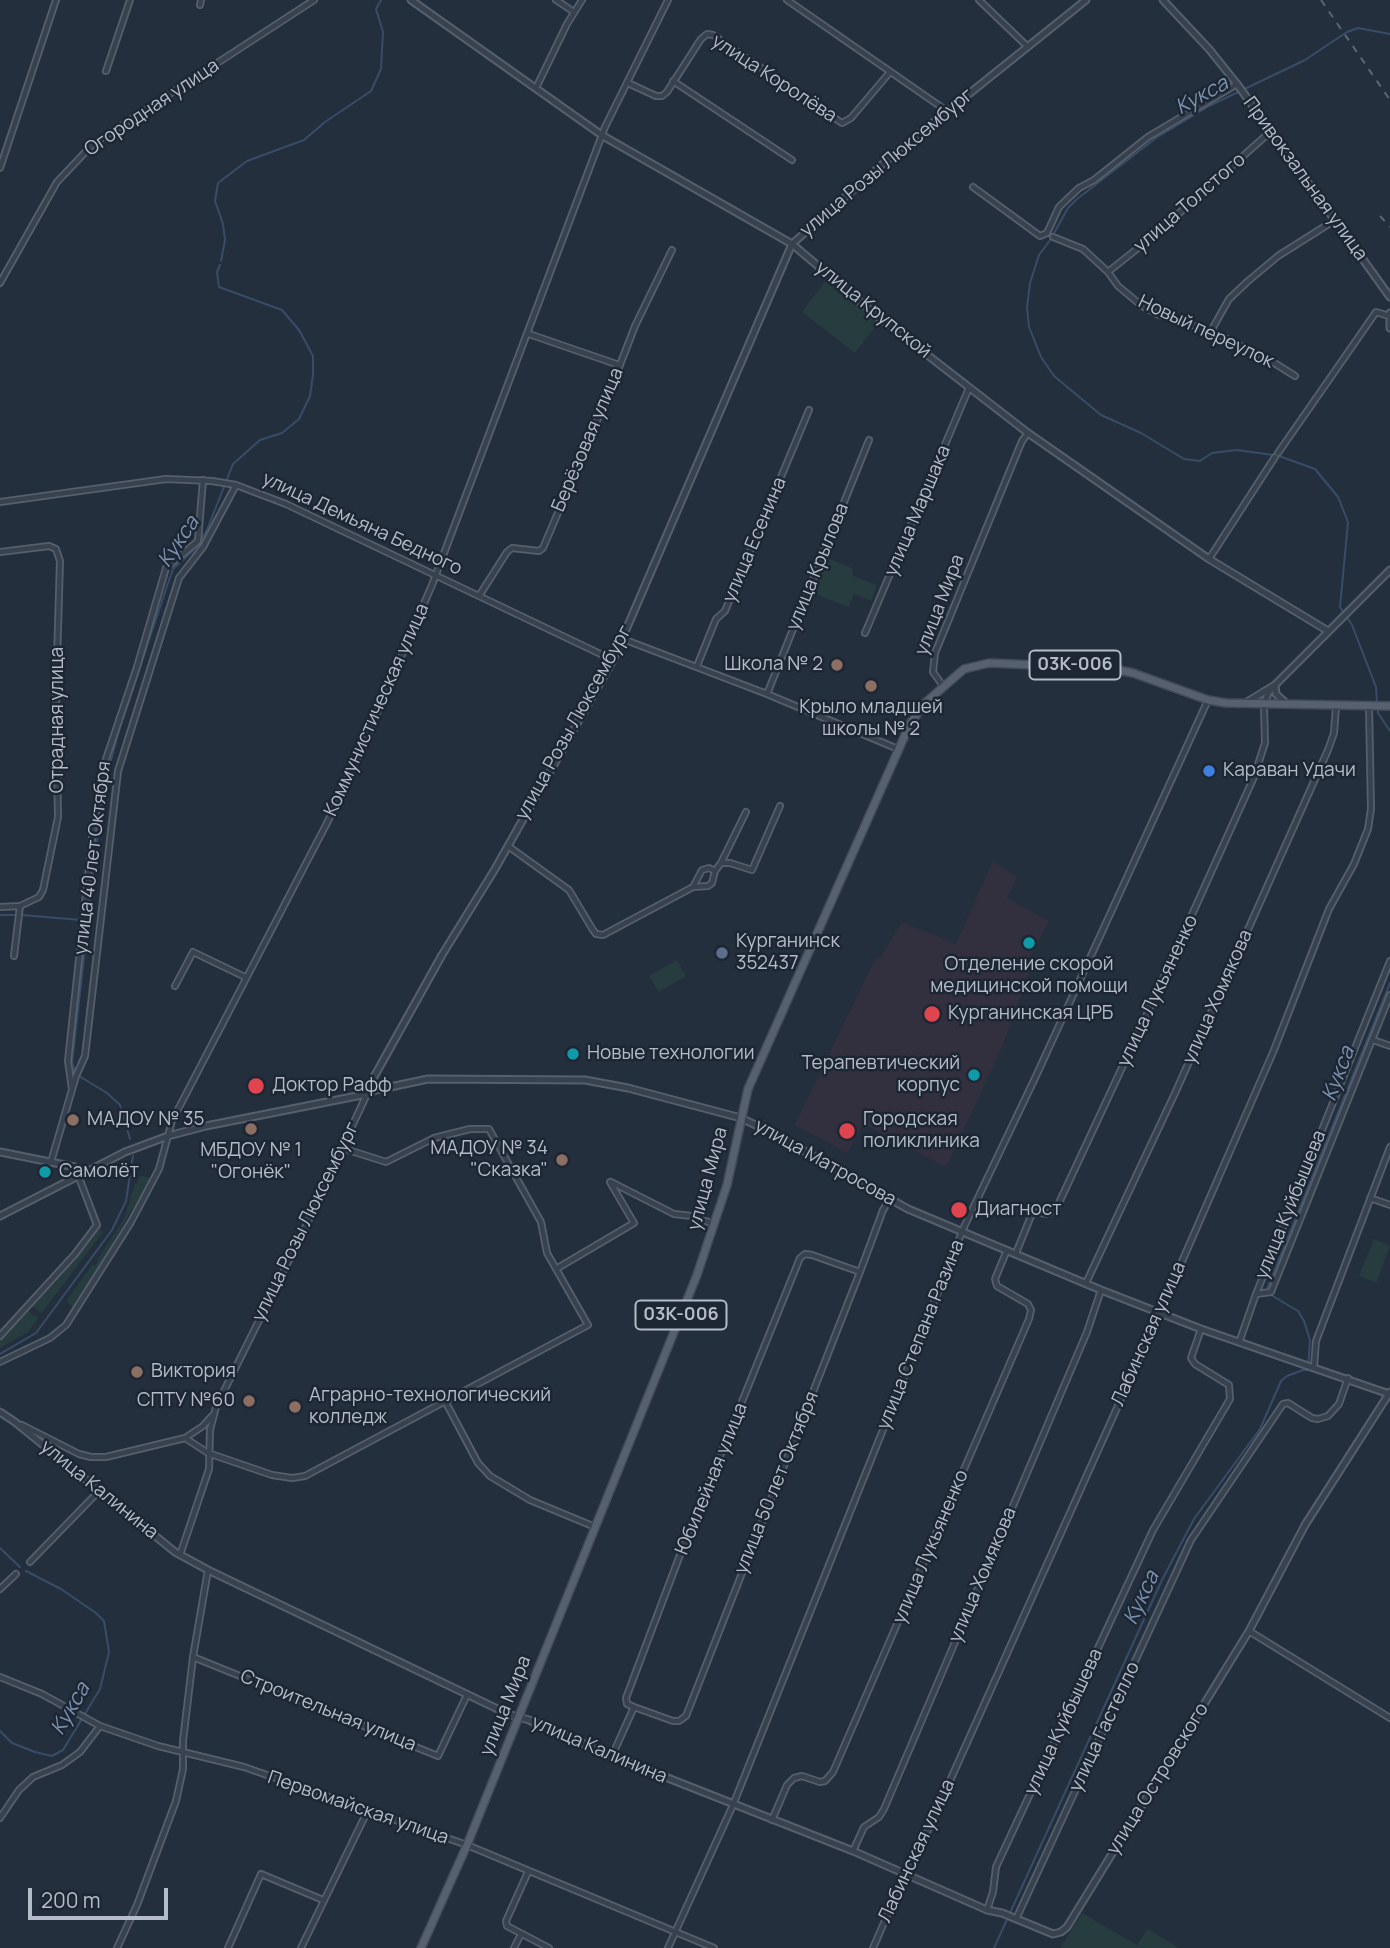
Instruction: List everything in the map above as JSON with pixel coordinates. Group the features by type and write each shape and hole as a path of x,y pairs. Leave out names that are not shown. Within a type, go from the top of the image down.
{"main road":[{"name":"03К-006","path":"943,686 964,669 989,663 1082,665 1133,673 1208,700 1264,705 1390,706"},
{"name":"улица Мира","path":"421,1948 467,1845 697,1275 727,1185 748,1089 910,724 925,703 943,686"}],"street":[{"path":"0,168 56,0"},
{"path":"106,71 130,0"},
{"name":"Огородная улица","path":"0,283 57,182 93,144 314,0"},
{"name":"улица Крупской","path":"411,0 603,136 792,244 881,319 1028,433 1209,559 1328,631"},
{"path":"556,0 574,12"},
{"path":"536,88 582,0"},
{"name":"Коммунистическая улица","path":"0,1362 50,1338 66,1325 131,1223 159,1169 172,1121 328,821 435,575 605,127 667,0"},
{"path":"787,0 947,111"},
{"path":"979,0 1028,47"},
{"name":"улица Розы Люксембург","path":"185,1438 212,1416 304,1230 370,1084 613,660 792,244 947,111 1086,0"},
{"name":"Привокзальная улица","path":"1163,0 1209,49 1239,88 1390,297"},
{"name":"улица Королёва","path":"673,81 701,39 707,34 713,35 842,123 851,118 890,72"},
{"path":"628,83 656,96 667,92 673,81 792,160"},
{"path":"972,187 1040,236 1047,233 1059,207 1079,188 1094,180 1147,137 1239,88"},
{"name":"улица Толстого","path":"1108,272 1158,232 1270,132"},
{"path":"1211,331 1229,299 1247,282 1278,256 1335,220"},
{"name":"Новый переулок","path":"1053,237 1083,249 1108,272 1118,286 1142,306 1159,315 1211,331 1268,359 1295,376"},
{"name":"Берёзовая улица","path":"479,596 512,548 539,551 542,548 635,326 672,250"},
{"path":"1209,559 1276,455 1376,312 1389,315 1390,328"},
{"path":"528,334 619,365"},
{"name":"улица Маршака","path":"865,633 969,388"},
{"name":"улица Есенина","path":"697,666 716,619 725,611 809,410"},
{"name":"улица Мира","path":"943,686 933,672 935,653 1017,453 1028,433"},
{"name":"улица Крылова","path":"767,694 869,440"},
{"name":"улица Демьяна Бедного","path":"0,502 166,479 225,482 286,504 613,660"},
{"name":"улица 40 лет Октября","path":"73,1092 68,1061 93,830 104,765 166,568 198,541 202,480"},
{"name":"улица 40 лет Октября","path":"51,1162 77,1074 85,1056 118,771 179,578 203,547 236,485"},
{"name":"Отрадная улица","path":"0,552 49,546 56,549 60,561 58,817 43,890 39,897 20,906"},
{"path":"1264,705 1268,693 1275,685 1390,570"},
{"path":"623,639 767,694 899,750"},
{"path":"1244,704 1275,685"},
{"path":"1275,685 1276,694 1289,705"},
{"name":"улица Степана Разина","path":"668,1948 733,1805 962,1232 1208,700"},
{"name":"улица Лукьяненко","path":"1016,1253 1031,1216 1037,1212 1046,1214 1058,1205 1154,999 1254,777 1265,743 1264,705"},
{"name":"улица Хомякова","path":"1086,1283 1176,1091 1328,750 1334,733 1336,706"},
{"name":"Лабинская улица","path":"873,1948 1160,1312 1274,1049 1329,909 1354,864 1368,829 1371,809 1374,707"},
{"path":"722,863 752,870 780,806"},
{"path":"507,846 569,890 593,930 603,935 693,887 708,886 712,883 715,871 722,863 746,812"},
{"path":"693,887 702,870 709,868 715,871"},
{"path":"0,907 20,906 14,956"},
{"path":"175,986 195,951 245,977"},
{"name":"улица Куйбышева","path":"1240,1340 1390,961"},
{"name":"улица Куйбышева","path":"1256,1294 1271,1292 1390,995"},
{"path":"1373,1040 1390,1046"},
{"name":"улица Матросова","path":"0,1216 125,1152 206,1126 428,1079 585,1080 628,1088 741,1118 890,1199 962,1232 1202,1329 1390,1393"},
{"path":"185,1438 208,1453 272,1475 292,1478 304,1476 588,1325 548,1253 541,1222 489,1129 470,1129 434,1138 386,1162 342,1148"},
{"path":"1311,1366 1316,1341 1390,1147"},
{"path":"0,1152 75,1167 97,1225 75,1254 0,1336"},
{"path":"556,1269 634,1223 610,1182 674,1214 692,1216 714,1224"},
{"path":"1370,1198 1390,1205"},
{"name":"улица 50 лет Октября","path":"634,1707 673,1721 679,1721 686,1716 883,1210 890,1199"},
{"name":"улица Лукьяненко","path":"772,1821 787,1785 794,1779 802,1776 820,1782 834,1772 1029,1319 1031,1310 1028,1304 997,1286 995,1279 1007,1250"},
{"name":"Юбилейная улица","path":"612,1756 634,1707 628,1704 626,1698 680,1555 800,1258 806,1254 812,1255 860,1272"},
{"name":"улица Хомякова","path":"853,1851 864,1827 879,1817 884,1809 1087,1332 1101,1290"},
{"name":"улица Куйбышева","path":"987,1910 993,1892 996,1867 1153,1530 1230,1399 1229,1385 1195,1364 1191,1358 1202,1329"},
{"name":"улица Гастелло","path":"1014,1918 1191,1540 1283,1404 1288,1403 1312,1418 1328,1416 1339,1404 1348,1378"},
{"name":"улица Островского","path":"1067,1927 1249,1631 1305,1525 1390,1393"},
{"path":"445,1401 478,1463 490,1476 530,1500 596,1528"},
{"name":"улица Калинина","path":"0,1412 180,1555 208,1570 467,1695 612,1756 853,1851 987,1910 1002,1913 1053,1934 1067,1927"},
{"name":"улица Розы Люксембург","path":"180,1555 209,1469 212,1416"},
{"name":"улица Калинина","path":"15,1422 79,1454 91,1457 106,1457 185,1438"},
{"path":"30,1562 99,1491"},
{"path":"117,1948 137,1905 176,1801 183,1769 193,1657 208,1570"},
{"path":"0,1589 16,1574"},
{"path":"1249,1631 1390,1718"},
{"name":"Строительная улица","path":"193,1657 438,1756 467,1695"},
{"name":"Первомайская улица","path":"0,1677 42,1694 100,1726 158,1746 244,1768 467,1845 713,1948"},
{"path":"0,1818 19,1790 33,1777 62,1765 80,1752 100,1726"},
{"path":"301,1948 367,1812"},
{"path":"528,1872 506,1921 507,1926 549,1948"},
{"path":"228,1948 261,1874 323,1900"},
{"path":"514,1948 521,1934"}],"shaded area":[{"name":"Курганинская ЦРБ","path":"993,861 1017,877 1007,898 1049,921 1027,963 1031,966 1003,1045 946,1167 864,1124 847,1153 795,1125 875,959 881,957 902,922 956,944"}],"green space":[{"path":"828,278 879,322 855,353 802,312"},
{"path":"827,558 852,568 853,576 877,585 871,601 854,594 849,607 812,593"},
{"path":"677,960 686,976 659,992 649,976"},
{"path":"143,1176 151,1178 74,1308 66,1301 92,1265 95,1266 125,1217 135,1183"},
{"path":"98,1228 103,1232 41,1314 31,1306"},
{"path":"1374,1239 1390,1246 1376,1283 1359,1276"},
{"path":"28,1309 32,1315 39,1317 28,1332 0,1348 0,1339"},
{"path":"1082,1913 1137,1945 1148,1929 1179,1948 1060,1948"}],"waterway":[{"name":"Кукса","path":"221,261 225,240 215,201 218,183 247,161 304,140 325,122 371,91 381,69 383,32 376,9 381,0"},
{"name":"Кукса","path":"1053,235 1068,208 1077,199 1156,138 1209,106 1305,60 1347,32 1358,28 1390,34"},
{"name":"Кукса","path":"1051,239 1039,255 1030,283 1027,308 1029,327 1041,357 1054,376 1101,415 1141,433 1184,459 1200,461 1212,453 1237,450 1273,455"},
{"name":"Кукса","path":"75,1072 72,1063 106,778 167,586 173,569 196,548 207,530 233,464 260,440 282,433 299,419 310,396 313,356 299,330 282,310 219,287 217,272 220,265"},
{"name":"Кукса","path":"1279,456 1315,469 1338,497 1348,522 1340,607 1352,625 1376,687 1377,702"},
{"name":"Кукса","path":"1378,707 1378,713 1390,731"},
{"name":"Кукса","path":"0,915 16,915"},
{"name":"Кукса","path":"22,915 81,920"},
{"name":"Кукса","path":"1268,1291 1390,983"},
{"name":"Кукса","path":"79,1076 107,1093 120,1105 130,1139"},
{"name":"Кукса","path":"0,1354 36,1333 112,1230 126,1201 133,1156"},
{"name":"Кукса","path":"994,1948 1162,1580 1194,1519 1260,1429 1281,1381 1287,1376 1308,1370 1310,1340 1304,1321 1298,1311 1271,1295"},
{"name":"Кукса","path":"0,1548 20,1567"},
{"name":"Кукса","path":"0,1731 12,1743 35,1752 52,1756 63,1750 100,1689 109,1652 104,1621 96,1613 61,1589 26,1571"}],"railway":[{"path":"1321,0 1390,100"},
{"path":"1380,216 1390,227"}],"place":[{"name":"Школа № 2","path":"837,665"},
{"name":"Крыло младшей школы № 2","path":"871,686"},
{"name":"Караван Удачи","path":"1209,771"},
{"name":"Отделение скорой медицинской помощи","path":"1029,943"},
{"name":"Курганинск 352437","path":"722,953"},
{"name":"Курганинская ЦРБ","path":"932,1014"},
{"name":"Новые технологии","path":"573,1054"},
{"name":"Терапевтический корпус","path":"974,1075"},
{"name":"Доктор Рафф","path":"256,1086"},
{"name":"МАДОУ № 35","path":"73,1120"},
{"name":"МБДОУ № 1 \"Огонёк\"","path":"251,1129"},
{"name":"Городская поликлиника","path":"847,1131"},
{"name":"МАДОУ № 34 \"Сказка\"","path":"562,1160"},
{"name":"Самолёт","path":"45,1172"},
{"name":"Диагност","path":"959,1210"},
{"name":"Виктория","path":"137,1372"},
{"name":"СПТУ №60","path":"249,1401"},
{"name":"Аграрно-технологический колледж","path":"295,1407"}]}
